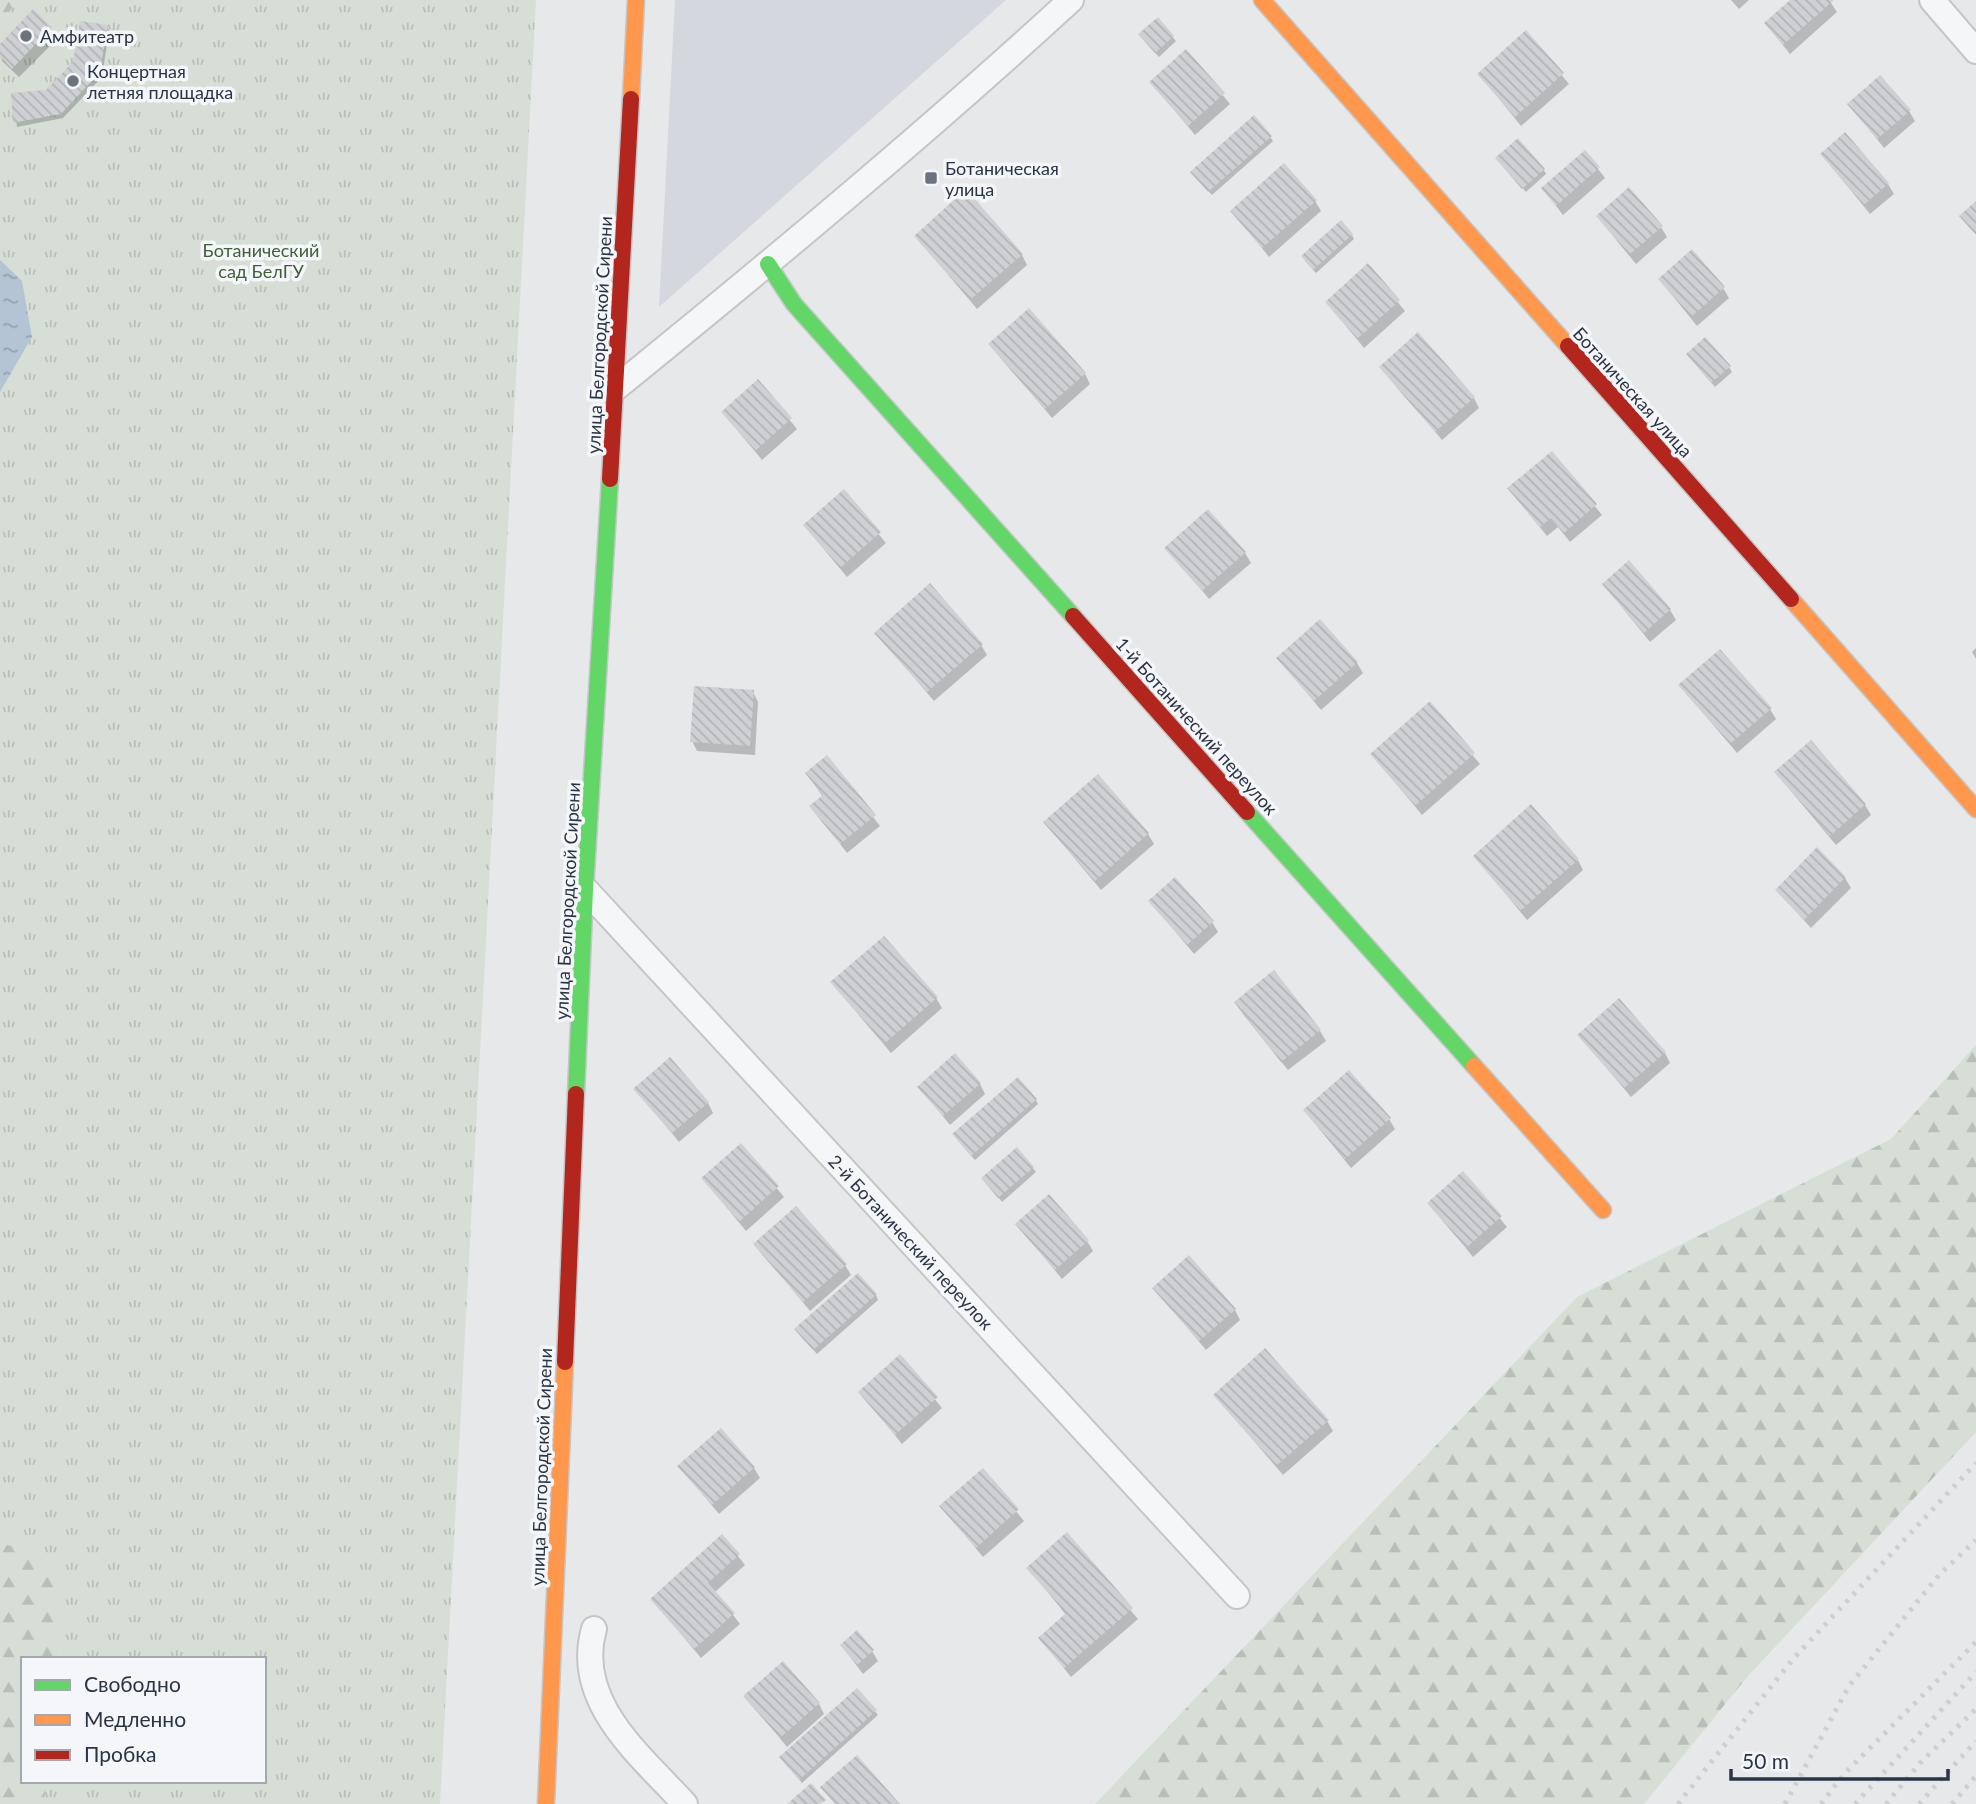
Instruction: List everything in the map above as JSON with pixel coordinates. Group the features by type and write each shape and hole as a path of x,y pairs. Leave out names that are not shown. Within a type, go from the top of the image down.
{"street":[{"name":"улица Белгородской Сирени","path":"546,1804 585,889 617,387 636,0"},
{"path":"617,387 768,264 991,73 1071,0"},
{"name":"Ботаническая улица","path":"1262,0 1976,809"},
{"path":"1932,0 1976,51"},
{"name":"1-й Ботанический переулок","path":"768,264 794,303 1603,1210"},
{"name":"2-й Ботанический переулок","path":"585,889 1237,1596"},
{"path":"594,1629 589,1647 592,1686 601,1704 621,1734 685,1804"}],"shaded area":[{"path":"675,0 1006,0 659,307"}],"green space":[{"name":"Ботанический сад БелГУ","path":"0,0 536,0 440,1804 0,1804"},
{"path":"0,0 26,0 0,17"},
{"path":"1976,1045 1976,1432 1748,1676 1644,1804 1095,1804 1577,1297 1891,1139"},
{"path":"2,1544 32,1551 57,1582 59,1624 56,1657 21,1657 21,1783 46,1783 44,1804 0,1804"}],"water":[{"path":"0,260 22,281 32,337 0,392"}],"building":[{"path":"1790,0 1834,0 1783,45 1764,23"},
{"name":"Амфитеатр","path":"33,9 52,27 12,69 0,56 0,44"},
{"path":"1158,17 1174,36 1155,53 1138,34"},
{"name":"Концертная летняя площадка","path":"80,21 108,25 100,72 61,114 13,123 11,93 46,90 73,62"},
{"path":"1526,30 1564,73 1515,117 1477,74"},
{"path":"1186,49 1225,93 1188,126 1149,82"},
{"path":"1880,75 1911,110 1877,139 1847,104"},
{"path":"1254,115 1272,136 1208,192 1190,172"},
{"path":"1845,132 1889,183 1864,205 1820,154"},
{"path":"1518,138 1545,169 1522,189 1495,158"},
{"path":"1585,150 1600,167 1556,206 1541,188"},
{"path":"1284,163 1317,200 1262,248 1230,211"},
{"path":"1629,187 1663,226 1629,255 1596,216"},
{"path":"966,189 1023,254 970,300 914,236"},
{"path":"1976,201 1976,235 1959,216"},
{"path":"1341,220 1353,234 1313,270 1301,256"},
{"path":"1692,249 1725,287 1691,317 1658,279"},
{"path":"1368,263 1400,300 1357,339 1325,302"},
{"path":"1029,308 1086,373 1045,409 988,344"},
{"path":"1418,332 1475,397 1435,432 1379,367"},
{"path":"1705,337 1731,366 1711,383 1686,354"},
{"path":"758,379 792,418 755,451 721,412"},
{"path":"1552,451 1597,504 1564,533 1551,518 1540,527 1507,488"},
{"path":"844,489 881,532 840,568 803,525"},
{"path":"1208,509 1246,552 1202,591 1164,548"},
{"path":"1629,560 1671,609 1644,633 1602,584"},
{"path":"930,583 983,644 927,692 874,633"},
{"path":"1320,619 1358,662 1314,701 1276,658"},
{"path":"1720,649 1772,708 1730,744 1678,685"},
{"path":"694,686 754,690 750,746 690,742"},
{"path":"1430,701 1475,753 1415,806 1370,754"},
{"path":"1811,740 1866,804 1830,836 1774,772"},
{"path":"827,755 876,815 840,844 809,806 823,795 805,773"},
{"path":"1098,774 1149,833 1095,881 1043,822"},
{"path":"1531,804 1579,859 1520,911 1473,856"},
{"path":"1817,847 1846,877 1804,920 1775,890"},
{"path":"1175,877 1214,921 1187,945 1148,901"},
{"path":"884,936 938,997 884,1044 830,982"},
{"path":"1274,970 1321,1030 1281,1062 1234,1002"},
{"path":"1619,998 1666,1052 1624,1088 1577,1035"},
{"path":"955,1053 981,1083 943,1116 917,1087"},
{"path":"670,1057 709,1102 672,1133 633,1089"},
{"path":"1349,1070 1391,1118 1345,1159 1303,1110"},
{"path":"1018,1077 1037,1099 971,1156 952,1134"},
{"path":"741,1143 779,1186 739,1222 701,1178"},
{"path":"1017,1147 1034,1167 998,1198 981,1178"},
{"path":"1463,1171 1502,1216 1466,1248 1427,1203"},
{"path":"1049,1194 1089,1240 1055,1270 1015,1224"},
{"path":"796,1206 847,1264 803,1302 753,1244"},
{"path":"1189,1255 1236,1309 1199,1341 1152,1288"},
{"path":"858,1273 877,1294 813,1350 794,1329"},
{"path":"1265,1348 1329,1420 1276,1466 1213,1395"},
{"path":"900,1354 938,1397 895,1435 858,1392"},
{"path":"721,1428 755,1467 712,1505 677,1466"},
{"path":"983,1468 1019,1509 976,1548 939,1506"},
{"path":"1067,1532 1133,1608 1064,1668 1038,1638 1066,1613 1026,1568"},
{"path":"722,1534 740,1554 708,1583 735,1613 694,1649 650,1599"},
{"path":"857,1630 874,1650 857,1665 840,1645"},
{"path":"783,1661 820,1703 780,1738 743,1696"},
{"path":"857,1688 877,1710 799,1780 779,1757"},
{"path":"857,1755 900,1804 835,1804 820,1787"},
{"path":"811,1783 826,1800 820,1804 787,1804"}],"railway":[{"path":"1678,1804 1793,1659 1976,1463"},
{"path":"1785,1804 1849,1686 1939,1575 1976,1540"},
{"path":"1821,1804 1844,1774 1976,1642"},
{"path":"1855,1804 1976,1672"},
{"path":"1886,1804 1920,1763 1976,1709"},
{"path":"1919,1804 1976,1741"},
{"path":"1952,1804 1976,1776"}],"traffic: fast":[{"path":"768,264 794,304 1073,616"},
{"path":"576,1094 585,889 610,479"},
{"path":"1247,812 1474,1066"}],"traffic: slow":[{"path":"631,99 636,0"},
{"path":"1262,0 1568,346"},
{"path":"1791,599 1976,809"},
{"path":"1474,1066 1603,1210"},
{"path":"546,1804 565,1362"}],"traffic: jam":[{"path":"610,479 631,99"},
{"path":"1568,346 1791,599"},
{"path":"1073,616 1247,812"},
{"path":"565,1362 576,1094"}],"place":[{"name":"Амфитеатр","path":"26,36"},
{"name":"Концертная летняя площадка","path":"73,81"},
{"name":"Ботаническая улица","path":"931,178"}]}
